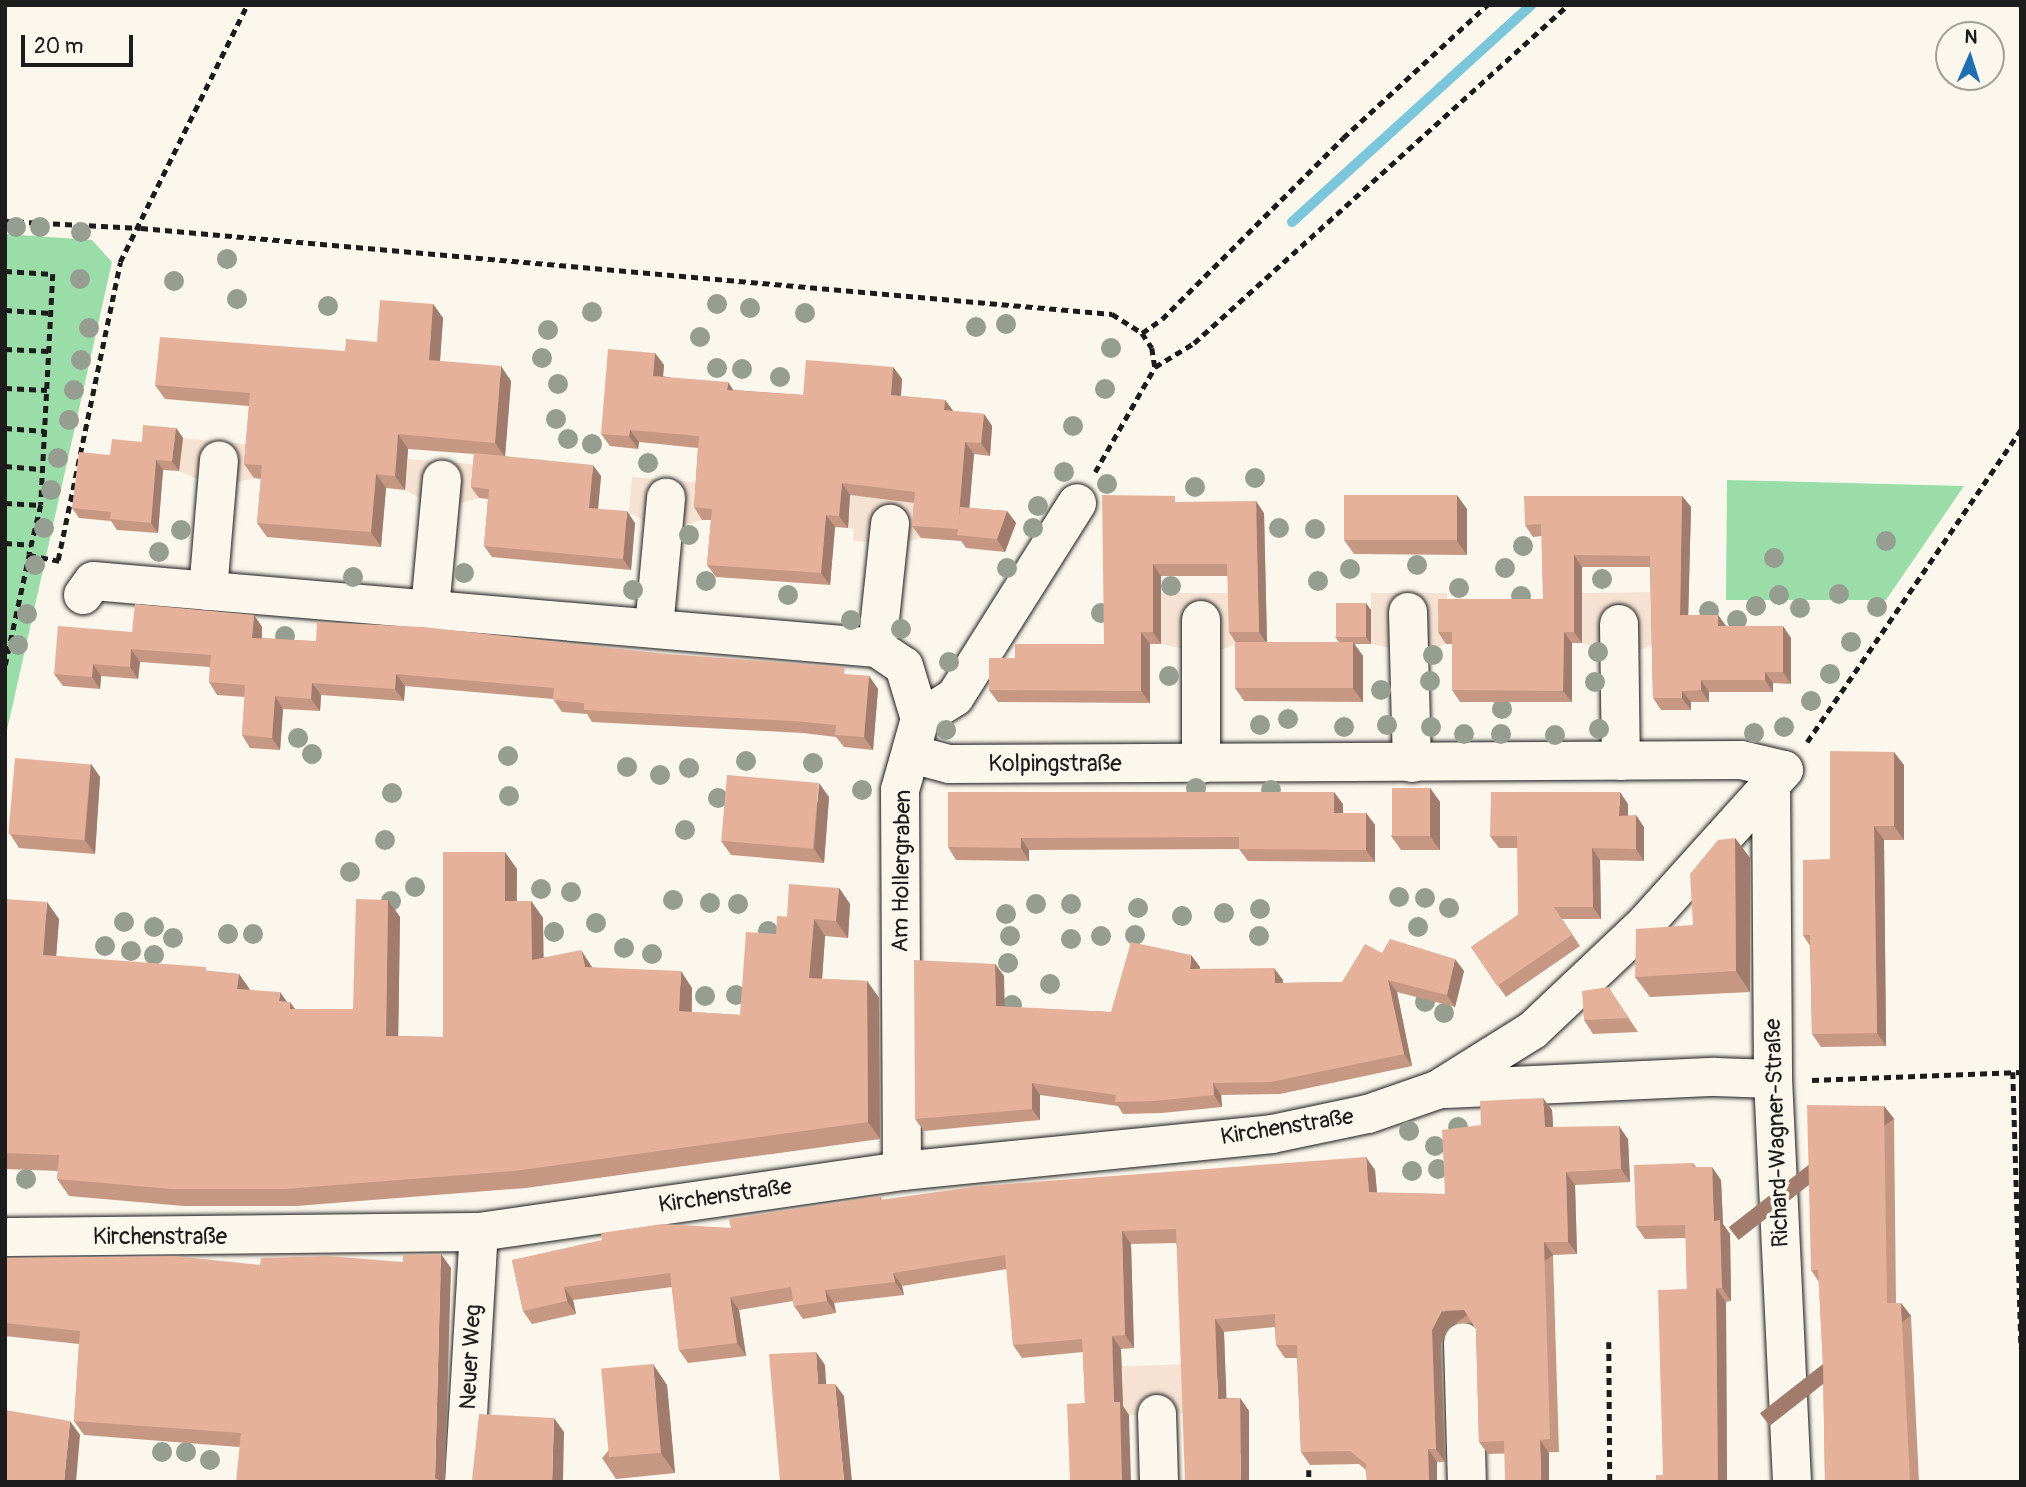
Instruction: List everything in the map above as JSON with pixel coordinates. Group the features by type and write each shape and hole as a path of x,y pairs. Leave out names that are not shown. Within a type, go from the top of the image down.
{"street":[{"path":"208,591 219,460"},
{"path":"430,609 442,480"},
{"path":"654,628 666,498"},
{"path":"916,736 955,697 1077,503"},
{"path":"877,648 890,524"},
{"path":"83,596 93,581 877,648 904,666 916,736"},
{"path":"1408,612 1412,763"},
{"path":"1201,620 1201,764"},
{"path":"1619,624 1622,761"},
{"name":"Kolpingstraße","path":"916,736 949,764 1741,760 1777,777"},
{"name":"Am Hollergraben","path":"902,1171 900,790 916,736"},
{"name":"Richard-Wagner-Straße","path":"1777,777 1773,1079 1792,1482"},
{"name":"Kirchenstraße","path":"5,1237 344,1237 479,1232 902,1171 1272,1134 1368,1114 1437,1090 1485,1064 1567,999 1646,923 1777,777"},
{"name":"Kirchenstraße","path":"1437,1090 1714,1077 1773,1079"},
{"name":"Neuer Weg","path":"464,1482 479,1232"},
{"path":"1464,1342 1459,1404 1467,1482"},
{"path":"1157,1414 1159,1482"}],"path":[{"path":"29,555 58,560 120,262 141,228 247,5"},
{"path":"1142,333 1162,319 1343,138 1486,5"},
{"path":"1077,503 1155,367 1194,343 1567,5"},
{"path":"5,220 141,228 1112,314 1142,333 1152,348 1155,367"},
{"path":"5,271 53,274 41,505 5,664"},
{"path":"5,310 51,313"},
{"path":"5,349 49,351"},
{"path":"5,387 47,390"},
{"path":"5,428 45,431"},
{"path":"1777,777 1890,626 2021,429"},
{"path":"5,466 43,469"},
{"path":"5,503 41,505"},
{"path":"5,543 31,545"},
{"path":"5,624 15,625"},
{"path":"2013,1072 2021,1348"},
{"path":"1773,1079 2021,1072"},
{"path":"1609,1342 1610,1482"},
{"path":"1309,1470 1309,1482"}],"shaded area":[{"path":"182,438 257,445 254,478 226,485 209,484 179,471"},
{"path":"408,459 482,465 479,498 448,506 432,505 405,490"},
{"path":"632,477 705,483 702,520 675,528 654,526 629,513"},
{"path":"851,495 924,504 921,538 896,544 853,541 854,529 848,528"},
{"path":"1658,592 1658,643 1631,653 1610,653 1582,643 1582,593"},
{"path":"1161,593 1237,593 1237,644 1210,654 1161,644"},
{"path":"1371,593 1447,593 1446,644 1420,654 1371,644"},
{"path":"1189,1364 1191,1413 1124,1415 1122,1366"}],"green space":[{"path":"5,234 92,240 112,262 5,739"},
{"path":"1727,480 1964,486 1886,600 1726,600"}],"building":[{"path":"380,300 433,304 429,360 501,366 495,443 398,434 395,476 376,474 371,532 257,523 262,465 244,464 250,393 155,385 160,337 345,351 346,339 377,342"},
{"path":"608,349 655,353 653,376 728,382 727,390 803,395 806,360 893,367 891,395 945,400 944,410 984,414 981,443 965,442 958,526 960,507 1007,511 997,539 957,535 958,529 912,526 915,492 842,483 839,516 826,515 821,573 707,565 712,509 694,507 699,436 630,430 629,436 601,434"},
{"path":"143,425 176,428 172,461 156,460 151,523 110,519 111,512 72,508 79,452 110,455 112,439 142,442"},
{"path":"474,453 593,465 589,508 627,511 623,559 484,546 489,489 471,487"},
{"path":"1102,495 1175,496 1175,502 1256,501 1259,632 1229,632 1227,564 1153,564 1153,632 1141,632 1141,691 989,690 989,658 1015,658 1015,644 1104,644"},
{"path":"1344,495 1457,495 1457,540 1344,540"},
{"path":"1524,496 1682,496 1680,615 1718,615 1718,626 1783,626 1783,672 1765,672 1765,680 1701,680 1701,690 1682,691 1682,698 1653,698 1650,556 1574,555 1574,632 1564,632 1563,691 1452,690 1452,632 1438,632 1438,599 1543,599 1541,524 1525,525"},
{"path":"1336,603 1366,603 1366,637 1336,637"},
{"path":"135,604 254,615 252,638 316,641 317,622 423,627 667,654 845,667 844,674 869,676 864,737 835,735 836,725 584,710 584,703 553,700 554,688 396,674 395,689 312,683 311,699 275,696 272,738 242,735 245,685 209,682 211,655 131,649 130,667 93,664 92,677 54,674 58,626 132,632"},
{"path":"1235,642 1353,642 1353,688 1235,688"},
{"path":"1830,751 1894,752 1894,826 1874,826 1877,1033 1812,1034 1810,935 1803,935 1803,860 1830,859"},
{"path":"15,758 91,765 84,840 8,834"},
{"path":"727,775 819,783 813,849 721,841"},
{"path":"1392,788 1430,788 1430,836 1392,836"},
{"path":"948,792 1334,792 1334,813 1366,813 1366,850 1239,849 1239,837 1021,838 1021,848 948,847"},
{"path":"1491,792 1620,792 1619,816 1636,815 1636,849 1592,848 1593,907 1554,907 1572,935 1497,986 1471,947 1518,915 1517,836 1490,836"},
{"path":"1735,838 1736,971 1635,977 1636,929 1693,925 1690,874 1718,840"},
{"path":"443,852 505,852 505,901 531,901 532,960 581,950 585,967 681,971 679,1011 740,1015 746,932 776,934 777,916 787,917 789,884 839,888 836,921 814,919 809,978 867,981 868,1122 514,1171 285,1189 172,1189 57,1179 59,1155 5,1153 5,899 47,902 43,955 206,967 206,971 239,974 237,989 280,992 279,1001 290,1002 290,1009 353,1009 356,899 388,900 386,1036 443,1037"},
{"path":"1390,939 1455,959 1447,995 1388,980 1404,1054 1271,1082 1213,1083 1214,1095 1154,1101 1115,1102 1116,1095 1032,1083 1032,1109 915,1119 914,960 995,964 996,1006 1111,1012 1131,942 1191,955 1190,969 1274,968 1275,983 1342,982 1365,944 1382,953"},
{"path":"1608,987 1629,1018 1584,1020 1582,991"},
{"path":"1543,1098 1545,1127 1619,1126 1621,1169 1566,1172 1568,1242 1544,1242 1550,1439 1540,1440 1541,1482 1505,1482 1504,1441 1479,1442 1476,1329 1464,1310 1442,1311 1432,1330 1436,1449 1428,1449 1429,1482 1367,1482 1366,1464 1350,1451 1301,1452 1297,1345 1276,1345 1275,1314 1215,1319 1218,1399 1240,1398 1241,1482 1185,1482 1176,1229 1122,1231 1125,1335 1112,1336 1114,1402 1120,1402 1122,1482 1070,1482 1067,1404 1085,1403 1082,1339 1013,1345 1005,1255 893,1273 895,1282 825,1290 827,1301 794,1306 791,1287 730,1297 737,1343 679,1350 670,1273 564,1287 567,1301 523,1311 512,1260 602,1240 601,1233 663,1224 731,1228 729,1219 880,1196 880,1200 980,1186 1366,1157 1369,1192 1445,1194 1442,1130 1481,1125 1480,1101"},
{"path":"1807,1105 1884,1106 1887,1303 1901,1303 1910,1482 1825,1482 1818,1270 1811,1270"},
{"path":"1693,1163 1693,1167 1712,1167 1714,1221 1720,1220 1722,1288 1716,1288 1718,1482 1656,1482 1656,1475 1663,1475 1658,1290 1687,1289 1685,1225 1636,1226 1634,1165"},
{"path":"441,1254 435,1478 441,1482 236,1482 241,1433 74,1421 80,1331 5,1323 5,1258 174,1256 260,1265 261,1258 327,1256 403,1262 403,1255"},
{"path":"816,1352 818,1384 835,1384 844,1481 780,1482 769,1354"},
{"path":"653,1364 661,1453 609,1457 601,1369"},
{"path":"5,1410 70,1421 64,1482 5,1482"},
{"path":"479,1414 554,1418 552,1482 469,1482 472,1480"}],"waterway":[{"path":"1292,222 1531,5"}]}
